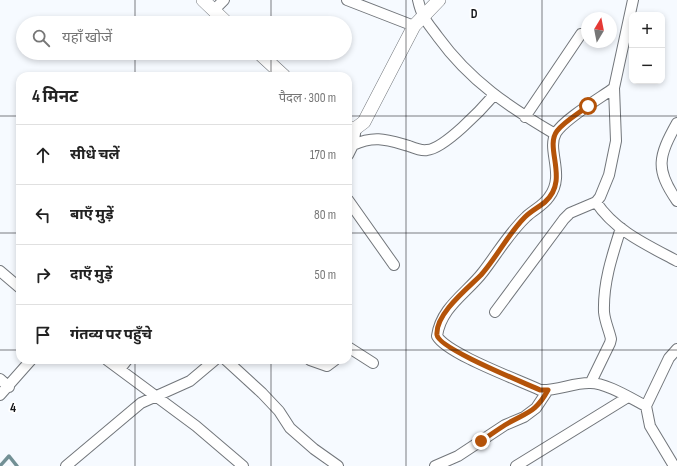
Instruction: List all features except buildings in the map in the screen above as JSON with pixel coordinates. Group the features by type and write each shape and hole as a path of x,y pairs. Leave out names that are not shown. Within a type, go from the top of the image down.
{"street":[{"path":"203,0 220,16"},
{"path":"214,10 224,0"},
{"path":"347,0 418,21 487,90 555,134"},
{"path":"418,0 418,21"},
{"path":"439,0 418,21 364,122 352,128 353,144 371,138 382,139 426,150 438,147 477,114 494,95"},
{"path":"494,312 564,219 570,214 596,202 600,197 609,175 616,141 613,100 614,88 633,0"},
{"path":"525,116 581,34"},
{"path":"267,60 280,72"},
{"path":"614,88 563,125 555,134 553,145 557,172 553,192 546,202 522,221 481,274 452,304 442,320 437,336 445,345 472,360 540,390 548,390 591,382 601,385 646,406"},
{"path":"677,124 668,142 661,163 661,171 664,181 677,201"},
{"path":"596,202 609,220 638,240 677,261"},
{"path":"352,206 394,265"},
{"path":"591,382 610,344 611,339 604,313 604,303 608,270 621,228"},
{"path":"0,271 16,285"},
{"path":"674,466 650,426 646,406 665,365 677,349"},
{"path":"352,350 373,363"},
{"path":"0,395 9,387 28,364"},
{"path":"113,364 196,426 244,466"},
{"path":"120,369 123,364"},
{"path":"66,466 141,403 172,391 190,381 210,364"},
{"path":"230,364 262,392 279,411 290,428 314,449 338,466"},
{"path":"0,379 9,387"},
{"path":"435,466 458,456 505,425 524,417 536,408 548,390"},
{"path":"516,466 628,397"}],"waterway":[{"path":"0,466 9,456 17,466"}],"route":[{"path":"481,441 505,425 524,417 536,408 543,400 548,390 540,390 472,360 445,345 437,336 438,328 452,304 481,274 513,230 527,215 546,202 549,198 556,183 557,172 553,145 554,137 563,125 588,106"}]}
